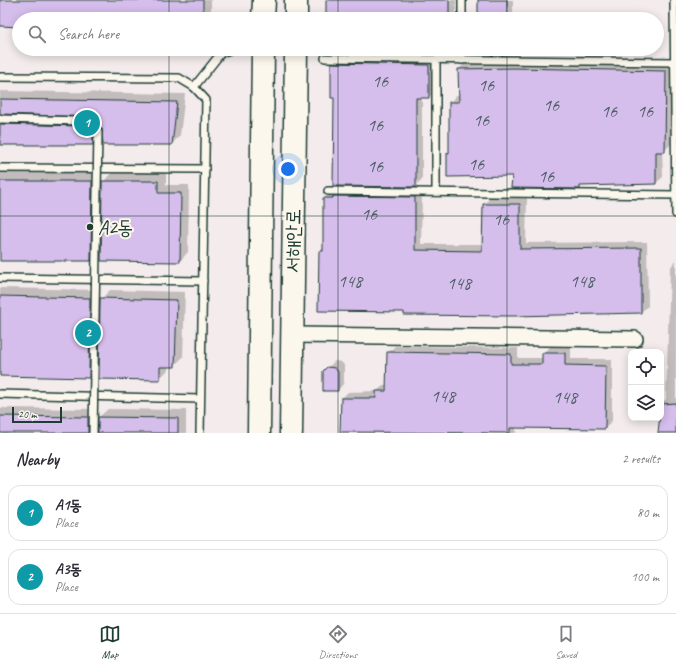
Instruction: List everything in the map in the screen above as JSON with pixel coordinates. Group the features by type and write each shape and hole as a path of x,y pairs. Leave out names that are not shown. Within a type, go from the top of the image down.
{"main road":[{"path":"263,12 264,0"},
{"path":"296,0 296,12"},
{"name":"서해안로","path":"259,433 263,56"},
{"name":"서해안로","path":"291,433 296,56"}],"street":[{"path":"292,335 636,339"}],"lane":[{"path":"462,0 462,12"},
{"path":"674,0 676,214"},
{"path":"194,88 219,56"},
{"path":"325,58 674,62"},
{"path":"436,59 436,192"},
{"path":"0,77 180,78 194,88 206,100 200,433"},
{"path":"0,119 83,121 98,132 93,433"},
{"path":"0,168 205,169"},
{"path":"328,191 676,195"},
{"path":"0,278 203,281"},
{"path":"0,394 200,399"}],"building":[{"path":"0,0 203,0 203,12 12,12 12,27 0,26"},
{"path":"326,0 449,0 449,12 326,12"},
{"path":"478,0 507,0 507,12 478,12"},
{"path":"331,63 429,65 429,98 416,98 416,187 333,186 334,98 331,98"},
{"path":"513,68 666,71 665,152 656,152 656,184 580,186 580,189 511,188 512,176 447,177 447,153 449,153 449,102 459,102 458,69"},
{"path":"0,99 177,102 172,145 103,145 102,129 86,117 0,114"},
{"path":"0,124 81,126 93,134 93,145 0,145"},
{"path":"0,181 92,181 91,261 0,261"},
{"path":"102,181 158,181 158,193 181,193 180,262 101,261"},
{"path":"333,196 415,197 415,250 482,251 483,204 520,204 520,249 641,248 641,313 514,316 404,315 404,312 318,311 319,251 323,251 323,198 333,198"},
{"path":"0,296 90,298 89,378 0,376"},
{"path":"100,298 177,300 175,367 160,367 160,380 99,379"},
{"path":"387,352 511,354 511,364 542,364 542,353 565,353 565,365 606,366 605,429 510,428 510,433 340,432 341,398 376,398 376,391 386,391"},
{"path":"327,367 335,368 338,372 338,391 323,391 323,371"},
{"path":"676,403 676,433 658,433 659,421 664,421 664,404"},
{"path":"0,416 88,417 88,433 0,433"},
{"path":"98,417 178,418 178,433 98,433"}],"place":[{"name":"A1동","path":"87,123"},
{"name":"A2동","path":"90,227"},
{"name":"A3동","path":"88,333"}]}
